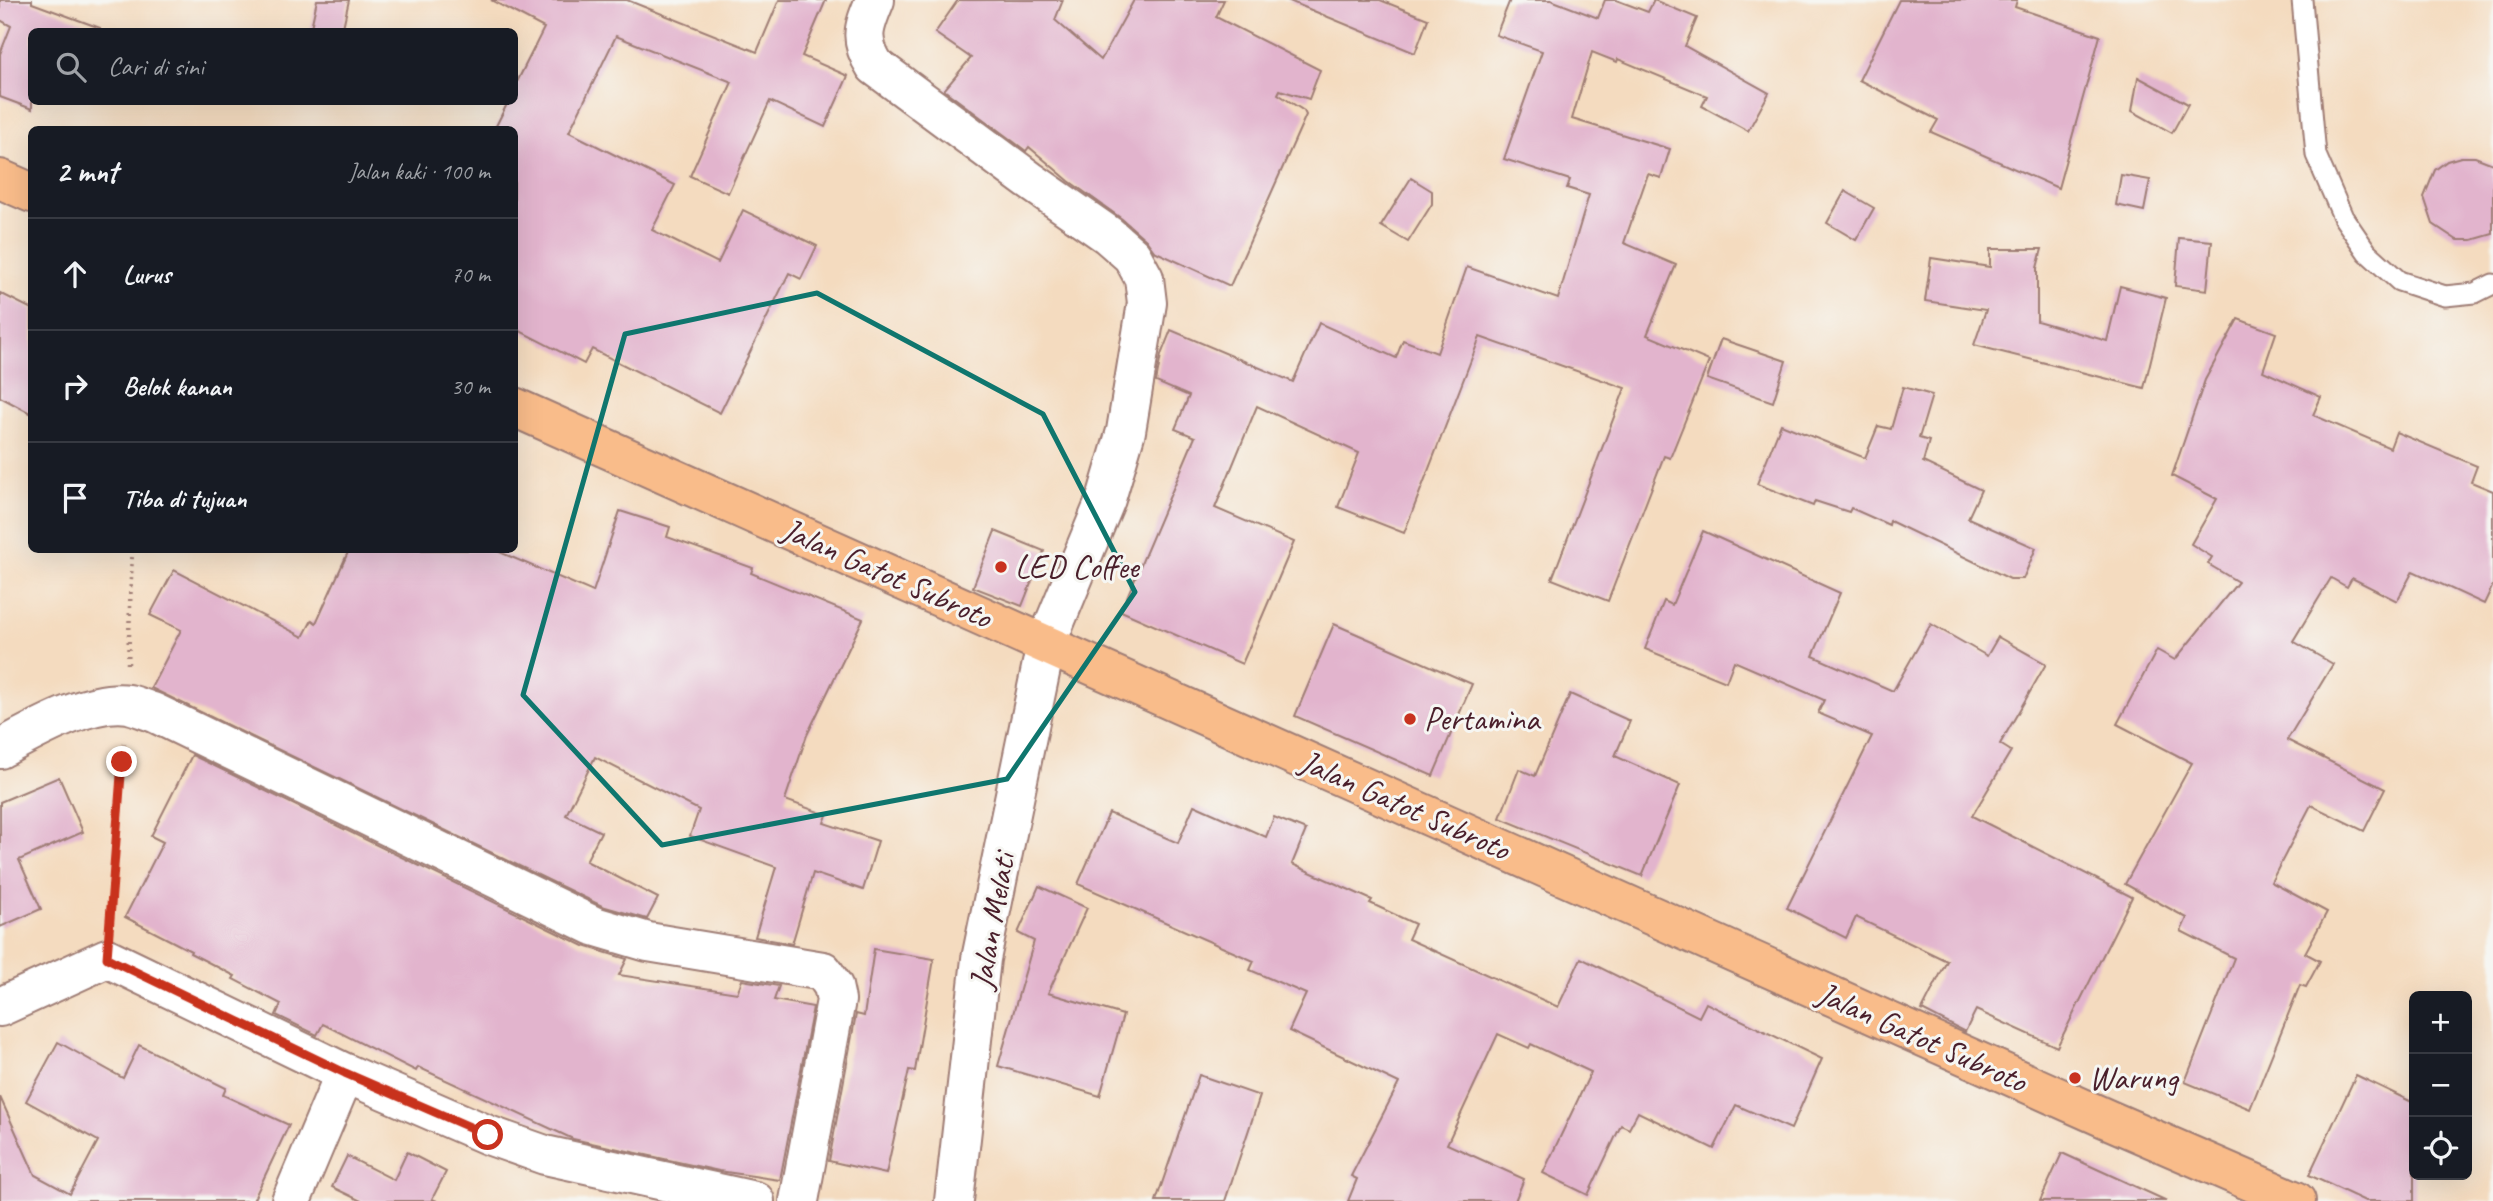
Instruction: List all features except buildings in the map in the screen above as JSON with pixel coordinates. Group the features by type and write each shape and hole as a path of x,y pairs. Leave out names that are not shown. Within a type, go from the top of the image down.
{"highway":[{"path":"0,179 28,191"},
{"name":"Jalan Gatot Subroto","path":"518,409 2094,1114 2296,1201"}],"street":[{"name":"Jalan Melati","path":"875,0 864,26 864,49 875,66 1029,180 1108,234 1132,256 1144,278 1147,303 1126,430 1106,499 1046,644 981,959 954,1201"},
{"path":"0,749 53,721 91,709 127,704 155,713 594,926 648,942 823,971 834,986 836,1000 799,1201"},
{"path":"0,1007 107,958 345,1073 488,1135 545,1155 755,1201"},
{"path":"291,1201 345,1073"}],"lane":[{"path":"2302,0 2316,155 2343,217 2367,252 2399,281 2445,296 2475,293 2493,284"}],"path":[{"path":"107,958 127,704 132,553"}],"highlighted area":[{"path":"817,293 1043,414 1135,592 1007,779 662,845 523,695 625,334"}],"place":[{"name":"LED Coffee","path":"1001,567"},
{"name":"Pertamina","path":"1410,719"},
{"name":"Warung","path":"2075,1078"}],"route":[{"path":"122,762 107,958 345,1073 488,1135"}]}
